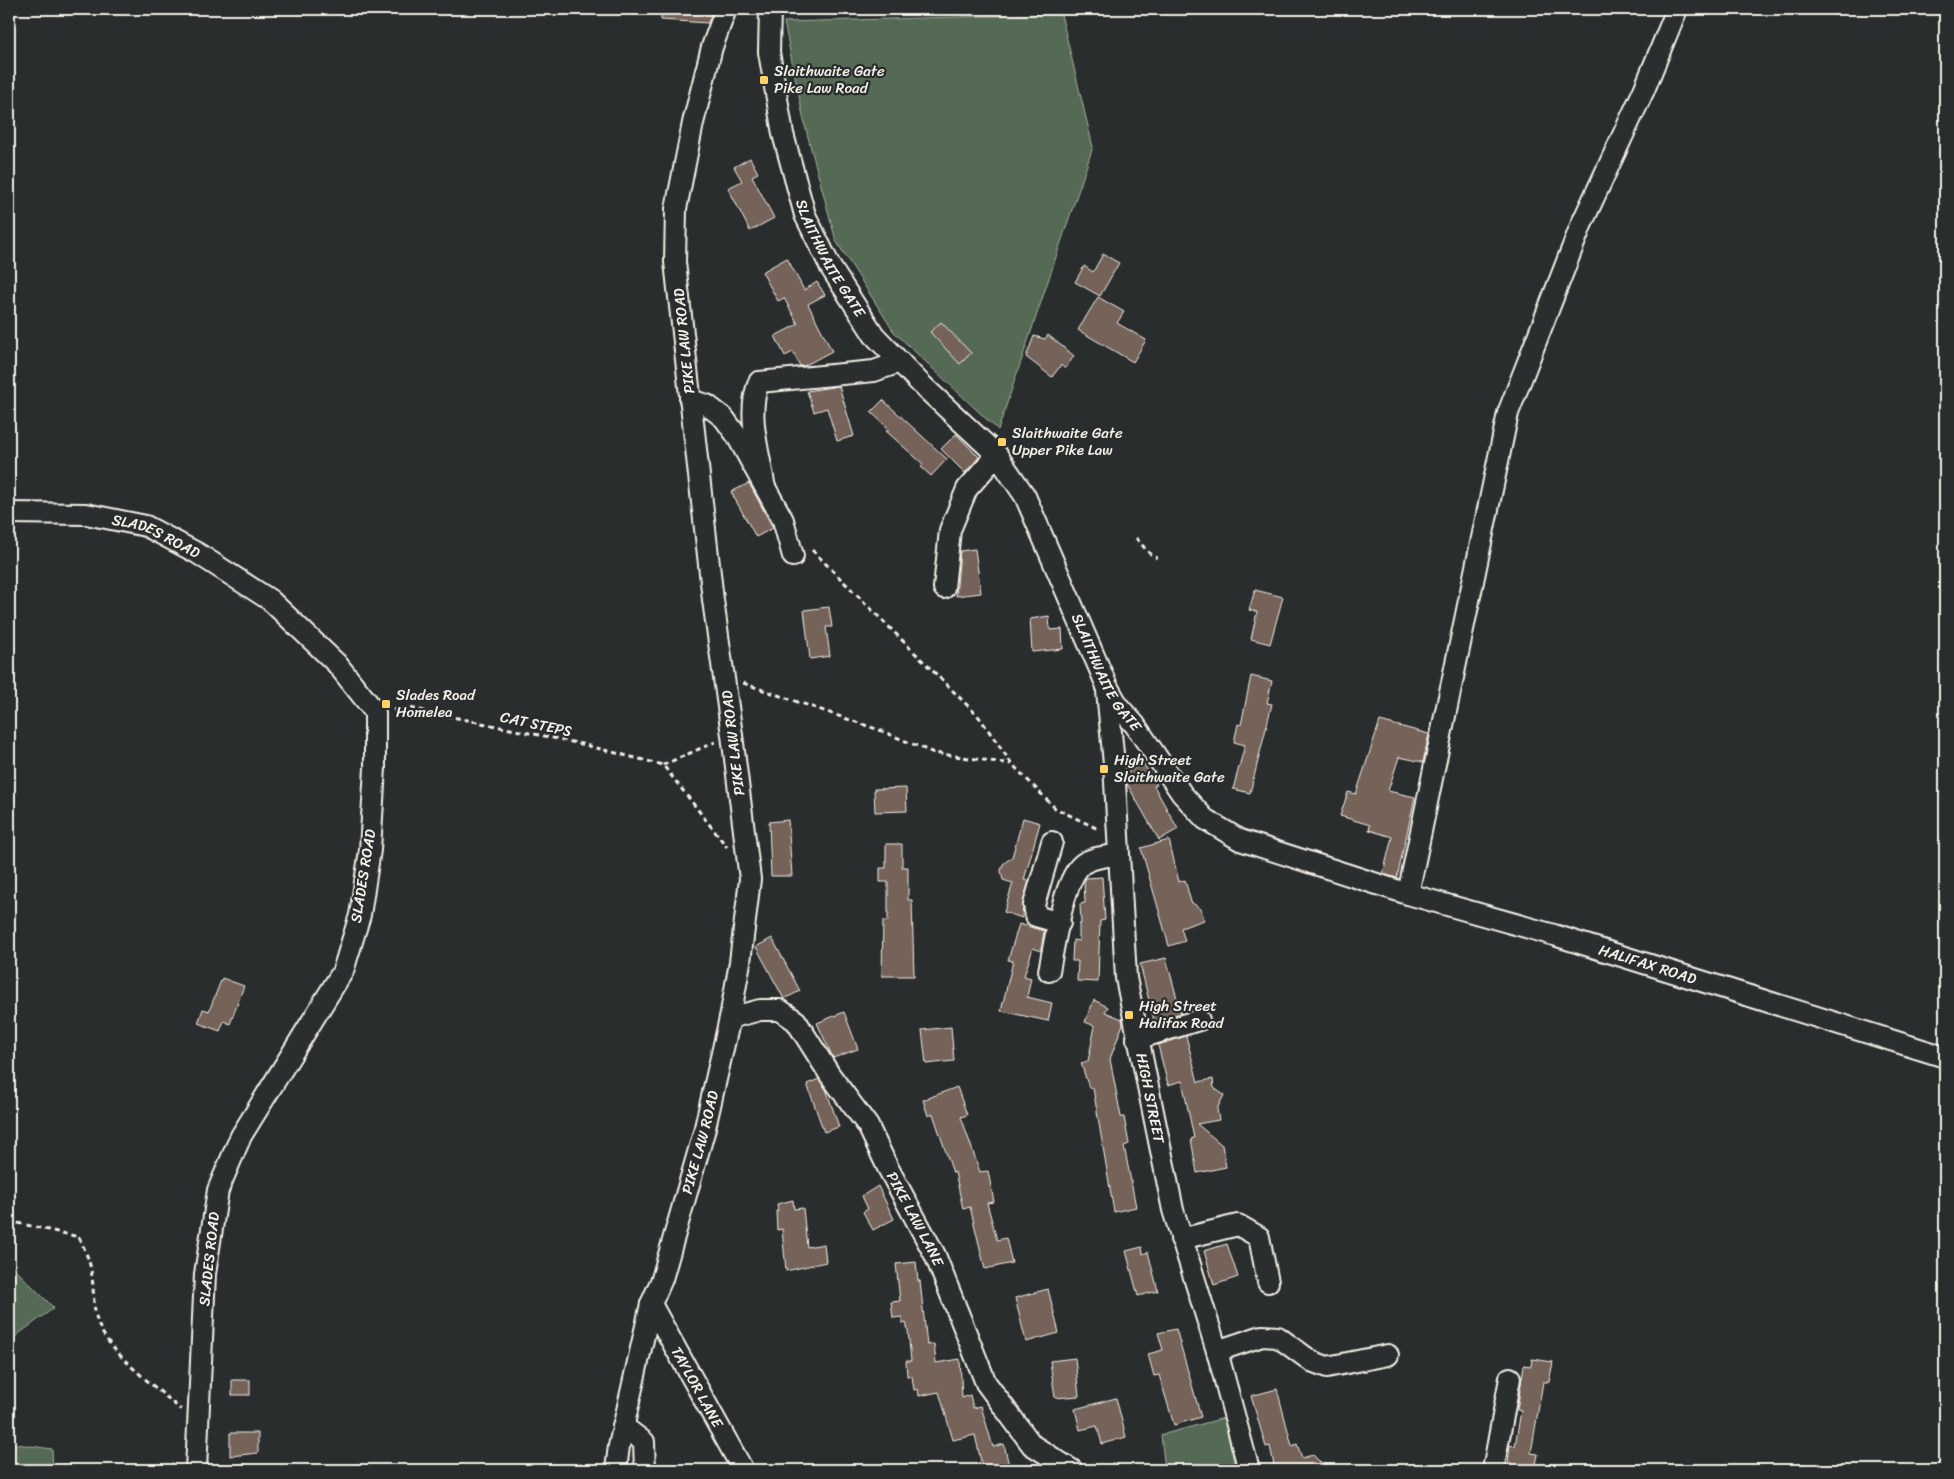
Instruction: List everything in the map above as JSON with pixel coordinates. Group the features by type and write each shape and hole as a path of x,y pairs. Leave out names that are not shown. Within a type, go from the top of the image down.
{"street":[{"name":"PIKE LAW ROAD","path":"616,1470 623,1426 651,1304 662,1279 701,1141 730,1018 740,962 750,879 725,676 713,600 675,262 676,209 712,47 726,9"},
{"name":"SLAITHWAITE GATE","path":"770,9 769,52 783,134 805,215 831,268 874,335 997,455 1025,496 1107,686 1119,707 1135,725 1182,794 1205,819 1240,840 1350,874"},
{"path":"1408,894 1508,413 1582,223 1644,90 1677,9"},
{"path":"764,483 754,426 754,394 759,382 874,371 900,362"},
{"path":"690,400 707,405 724,418 764,483 801,552"},
{"path":"944,588 950,530 967,489 997,455"},
{"name":"SLADES ROAD","path":"9,513 86,514 146,526 197,553 270,600 336,664 374,712 375,768 370,850 360,915 342,971 241,1136 218,1190 205,1274 196,1470"},
{"name":"HIGH STREET","path":"1107,686 1114,764 1117,847 1126,978 1137,1039 1173,1210 1217,1351 1249,1470"},
{"path":"1052,842 1034,905 1036,916 1060,923"},
{"path":"1049,971 1069,881 1083,863 1101,857 1117,847"},
{"name":"HALIFAX ROAD","path":"1350,874 1408,894 1554,935 1945,1057"},
{"name":"PIKE LAW LANE","path":"730,1018 760,1010 780,1010 796,1020 830,1075 868,1126 888,1168 935,1255 986,1383 1032,1446 1072,1470"},
{"path":"1137,1039 1199,1020"},
{"path":"1181,1239 1238,1225 1259,1237 1268,1282"},
{"name":"TAYLOR LANE","path":"651,1304 743,1470"},
{"path":"1217,1351 1262,1336 1278,1337 1312,1361 1327,1367 1388,1355"},
{"path":"1492,1470 1510,1378"},
{"path":"623,1426 644,1442 645,1470"}],"path":[{"path":"1136,538 1148,552 1157,558"},
{"path":"801,552 978,718 1012,764 1055,808 1117,847"},
{"path":"725,676 882,731 934,752 1012,764"},
{"name":"CAT STEPS","path":"374,712 410,708 577,744 663,765"},
{"path":"732,735 663,765 732,855"},
{"path":"9,1221 79,1237 88,1257 98,1324 105,1336 143,1377 180,1409 198,1428"}],"green space":[{"path":"1061,14 1093,147 998,430 894,332 836,241 805,126 784,22"},
{"path":"9,1263 54,1308 9,1341"},
{"path":"1224,1418 1236,1470 1165,1470 1161,1435"},
{"path":"9,1443 52,1449 53,1470 9,1470"}],"building":[{"path":"661,9 713,9 708,23 661,20"},
{"path":"750,158 758,173 752,176 774,218 750,231 728,188 742,181 734,167"},
{"path":"1103,254 1119,263 1100,296 1075,282 1084,266 1093,272"},
{"path":"787,258 804,290 817,282 825,295 808,304 832,351 804,366 800,366 793,352 785,356 775,336 798,324 784,298 778,301 762,272"},
{"path":"1098,297 1124,312 1117,323 1146,340 1133,362 1078,330"},
{"path":"941,322 971,353 960,364 930,332"},
{"path":"1048,335 1074,356 1065,369 1061,365 1052,377 1026,357 1034,336 1045,339"},
{"path":"839,386 854,436 837,441 827,408 814,412 807,391"},
{"path":"883,400 947,459 931,476 921,467 923,464 886,431 889,429 871,412"},
{"path":"956,434 979,457 965,473 941,449"},
{"path":"749,483 773,528 756,537 731,492"},
{"path":"975,549 981,593 956,596 960,551"},
{"path":"1255,590 1283,597 1270,644 1251,639 1257,612 1249,610"},
{"path":"829,607 832,627 826,627 830,656 810,659 804,610"},
{"path":"1049,616 1050,630 1062,629 1063,649 1032,652 1030,619"},
{"path":"1251,676 1272,681 1267,703 1272,704 1250,793 1233,789 1245,745 1234,742 1238,724 1241,725"},
{"path":"1380,721 1429,734 1423,762 1399,757 1388,791 1415,797 1397,878 1383,874 1392,837 1369,830 1370,825 1340,816 1348,792 1356,794"},
{"path":"1143,763 1157,785 1154,786 1178,829 1159,840 1127,784 1126,773"},
{"path":"906,788 907,811 875,812 874,789"},
{"path":"1023,818 1040,823 1024,880 1029,881 1023,902 1022,918 1004,912 1013,883 1003,880 1001,871 1003,864 1012,857"},
{"path":"788,820 792,876 771,876 769,822"},
{"path":"1169,840 1179,882 1185,880 1191,902 1201,909 1204,920 1181,928 1185,941 1169,946 1141,848"},
{"path":"886,844 902,844 902,867 908,867 908,900 912,900 914,976 882,976 883,921 888,921 888,882 880,882 880,868 886,868"},
{"path":"1102,877 1105,920 1100,921 1098,982 1077,981 1078,961 1072,961 1073,940 1079,941 1079,924 1081,924 1080,904 1085,903 1084,883 1086,878"},
{"path":"1019,924 1044,931 1041,951 1033,948 1024,976 1031,978 1027,997 1052,1003 1048,1021 1001,1011 1013,961 1008,960"},
{"path":"772,938 800,991 784,999 756,947"},
{"path":"1166,958 1181,1013 1154,1021 1140,964"},
{"path":"222,978 244,986 230,1024 224,1021 220,1031 198,1023 203,1009 209,1011"},
{"path":"1094,1000 1108,1007 1105,1012 1122,1019 1123,1024 1110,1059 1121,1117 1124,1117 1129,1144 1124,1146 1136,1207 1114,1212 1093,1088 1089,1088 1081,1063 1088,1061 1095,1026 1085,1022"},
{"path":"844,1012 858,1049 833,1058 817,1023"},
{"path":"951,1027 954,1061 926,1064 922,1030"},
{"path":"1186,1036 1198,1082 1213,1079 1214,1088 1224,1095 1217,1109 1219,1120 1197,1124 1222,1145 1226,1167 1197,1173 1191,1139 1194,1138 1182,1081 1168,1085 1158,1045"},
{"path":"819,1079 826,1089 839,1127 824,1132 807,1084"},
{"path":"957,1087 967,1115 961,1117 980,1172 988,1171 994,1202 987,1203 997,1240 1006,1238 1012,1263 985,1269 970,1207 963,1209 955,1172 953,1173 933,1114 928,1116 923,1100"},
{"path":"878,1186 894,1219 873,1230 863,1212 868,1209 862,1196"},
{"path":"793,1200 794,1209 803,1208 807,1247 824,1244 826,1262 786,1271 782,1229 777,1230 776,1211 778,1211 777,1204"},
{"path":"1227,1244 1238,1277 1214,1285 1204,1251"},
{"path":"1142,1247 1143,1254 1148,1252 1158,1291 1138,1296 1126,1251"},
{"path":"916,1262 927,1345 934,1344 936,1363 960,1359 962,1398 970,1395 973,1408 981,1406 993,1447 1004,1444 1010,1470 983,1470 975,1435 953,1440 939,1392 919,1396 918,1389 914,1390 912,1376 907,1376 906,1361 911,1361 908,1330 906,1323 902,1324 902,1317 893,1318 891,1302 900,1301 896,1264"},
{"path":"1048,1289 1059,1333 1026,1342 1015,1298"},
{"path":"1176,1329 1201,1417 1174,1425 1159,1375 1154,1376 1148,1354 1163,1350 1158,1333"},
{"path":"1075,1358 1079,1396 1055,1398 1050,1361"},
{"path":"1532,1359 1553,1362 1549,1382 1543,1382 1531,1453 1538,1454 1535,1470 1510,1470 1511,1463 1508,1462 1510,1445 1515,1446 1521,1411 1517,1410 1524,1365 1531,1366"},
{"path":"232,1380 250,1380 250,1395 232,1395"},
{"path":"1277,1389 1292,1446 1297,1444 1302,1458 1313,1455 1328,1470 1275,1470 1270,1446 1266,1447 1251,1396"},
{"path":"1116,1398 1126,1437 1102,1444 1097,1426 1080,1430 1075,1409"},
{"path":"230,1433 258,1433 258,1453 230,1456"}],"waterway":[{"path":"9,602 12,597"}],"place":[{"name":"Slaithwaite Gate Pike Law Road","path":"764,80"},
{"name":"Slaithwaite Gate Upper Pike Law","path":"1002,442"},
{"name":"Slades Road Homelea","path":"386,704"},
{"name":"High Street Slaithwaite Gate","path":"1104,769"},
{"name":"High Street Halifax Road","path":"1129,1015"}]}
